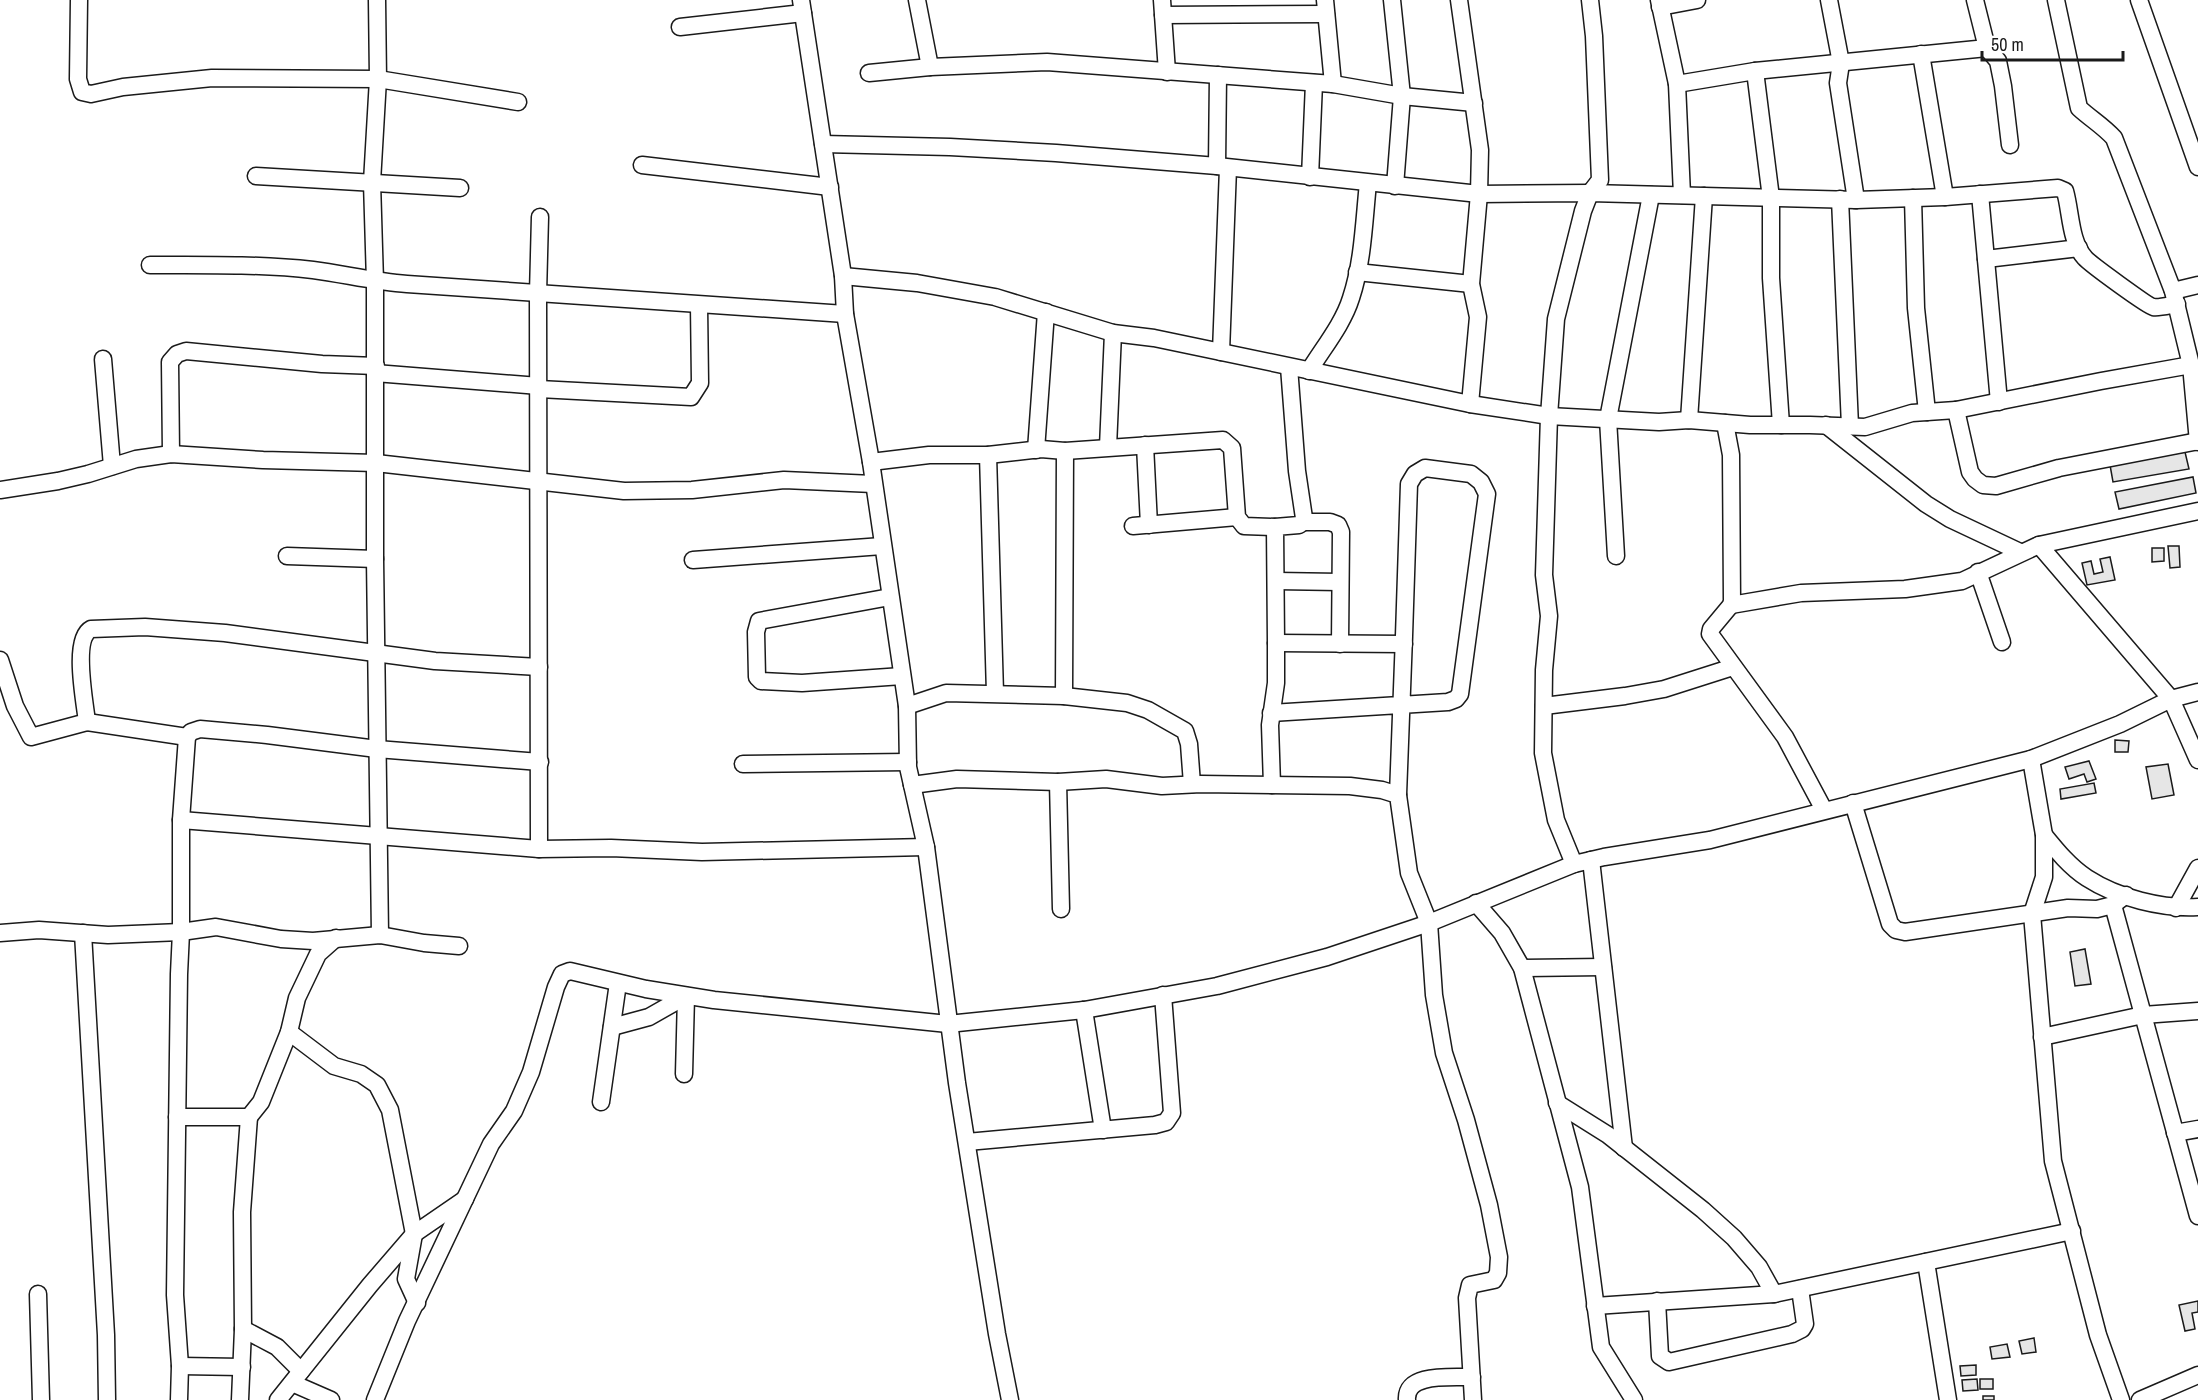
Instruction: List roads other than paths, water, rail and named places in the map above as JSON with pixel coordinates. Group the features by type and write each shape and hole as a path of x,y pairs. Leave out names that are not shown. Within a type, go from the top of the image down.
{"street":[{"path":"79,0 78,79 82,92 91,94 123,87 212,78 378,79 518,102"},
{"path":"377,0 378,79 372,182 375,282 375,559 380,935"},
{"path":"916,0 930,67"},
{"path":"1392,0 1402,96 1395,186"},
{"path":"1459,0 1480,150 1479,194 1471,284 1478,317 1470,404"},
{"path":"1574,864 1556,820 1543,753 1544,670 1549,616 1544,575 1549,416 1556,319 1583,211 1590,193 1600,180 1594,36 1590,0"},
{"path":"1682,195 1677,84 1659,4 1697,0"},
{"path":"1829,0 1841,63 1838,82 1848,199 1850,426"},
{"path":"1975,0 1987,48 1998,61 2000,69 2010,145"},
{"path":"1956,410 1970,472 1975,480 1983,485 1996,486 2059,468 2198,442 2191,366 2175,298 2114,138 2101,124 2088,117 2079,108 2056,0"},
{"path":"2139,0 2198,167"},
{"path":"680,27 802,6 843,276 845,314 871,462 907,706 908,762 926,847 948,1024 997,1334 1010,1400"},
{"path":"1167,72 1163,7 1326,7 1333,84"},
{"path":"1677,84 1755,71 1987,48"},
{"path":"1921,54 1945,197"},
{"path":"869,73 930,67 1047,62 1333,84 1402,96 1474,103"},
{"path":"1755,71 1771,198 1771,278 1781,425"},
{"path":"1218,75 1222,167 1221,352"},
{"path":"1310,177 1314,83"},
{"path":"823,144 950,147 1222,167 1479,194 1590,193 1848,199 1945,197 2058,188 2065,191 2075,239 2084,258 2142,302 2153,307 2198,285"},
{"path":"642,165 830,187"},
{"path":"256,176 460,188"},
{"path":"1309,371 1351,300 1357,272 1368,183"},
{"path":"1980,194 1999,402"},
{"path":"1616,556 1608,418 1651,195"},
{"path":"1689,420 1704,196"},
{"path":"1913,198 1916,308 1927,412"},
{"path":"539,849 538,294 540,217"},
{"path":"1986,259 2079,248"},
{"path":"150,265 220,265 314,270 375,282 845,314"},
{"path":"1357,272 1471,284"},
{"path":"843,276 917,283 995,297 1113,333 1221,352 1470,404 1549,416 1659,422 1689,420 1865,427 1912,413 1956,410 2101,381 2191,366"},
{"path":"171,454 170,362 177,354 186,351 539,387 691,397 700,383 699,305"},
{"path":"1036,450 1046,312"},
{"path":"1108,447 1113,333"},
{"path":"103,359 112,466"},
{"path":"1289,367 1297,471 1304,512 1303,522"},
{"path":"1725,423 1731,455 1733,582 1731,605 1710,632 1733,668 1785,737 1824,810"},
{"path":"1826,425 1926,504 1950,519 2020,552"},
{"path":"871,462 929,455 988,455 1036,450 1065,451 1223,440 1232,448 1237,517 1244,526 1299,525 1303,522 1330,522 1338,525 1341,532 1340,644"},
{"path":"1145,445 1141,526 1237,517"},
{"path":"1064,696 1065,451"},
{"path":"0,490 58,481 136,459 171,454 376,464 624,491 692,490 784,480 873,484"},
{"path":"988,455 995,693"},
{"path":"1272,713 1401,704 1448,702 1456,699 1460,694 1487,494 1480,482 1471,474 1425,468 1415,474 1409,484 1404,644 1401,704 1398,795 1409,873 1429,923 1434,995 1444,1053 1466,1120 1486,1195 1499,1257 1498,1273 1494,1280 1470,1285 1467,1298 1473,1400"},
{"path":"1731,605 1801,592 1905,589 1962,581 2039,545 2198,511"},
{"path":"1272,784 1270,725 1276,682 1275,526"},
{"path":"2039,545 2171,699 2198,760"},
{"path":"693,560 882,546"},
{"path":"287,556 375,559"},
{"path":"1978,572 2002,642"},
{"path":"1276,581 1340,582"},
{"path":"890,597 759,621 756,632 757,677 761,681 802,682 902,676"},
{"path":"87,722 81,656 84,637 91,629 146,627 225,633 435,661 539,667"},
{"path":"1276,643 1404,644"},
{"path":"0,660 7,709 31,737 87,722 187,737"},
{"path":"1544,706 1664,689 1733,668"},
{"path":"377,1400 407,1321 491,1144 514,1111 531,1072 562,974 570,971 687,996 948,1024 1084,1010 1217,986 1326,957 1429,923 1574,864 1710,840 2031,759 2120,724 2171,699 2198,692"},
{"path":"907,706 946,693 1064,696 1127,703 1148,710 1185,731 1190,744 1192,784"},
{"path":"179,1400 180,1366 175,1295 177,1117 179,974 182,932 181,820 187,737 200,729 377,749 540,762"},
{"path":"2031,759 2043,836 2044,877 2032,914 2053,1161 2098,1335 2121,1400"},
{"path":"743,764 908,762"},
{"path":"912,785 957,779 1058,782 1106,779 1162,786 1272,784 1350,786 1382,790 1398,795"},
{"path":"1058,782 1061,909"},
{"path":"1853,803 1890,924 1896,930 1905,932 2068,908 2097,909 2119,900"},
{"path":"181,820 539,849 611,848 702,852 926,847"},
{"path":"2043,836 2063,859 2119,900 2176,908 2198,907"},
{"path":"1591,860 1624,1148"},
{"path":"2176,908 2198,868"},
{"path":"2119,900 2143,1015 2198,1216"},
{"path":"1476,903 1502,933 1522,968 1580,1187 1600,1347 1634,1400"},
{"path":"0,933 39,930 108,936 182,932 216,927 281,939 313,941 380,935 424,943 459,946"},
{"path":"83,933 107,1400"},
{"path":"240,1400 243,1329 242,1212 249,1116 261,1102 289,1032 297,998 318,954 336,938"},
{"path":"1522,968 1603,967"},
{"path":"601,1102 618,982"},
{"path":"967,1142 1155,1125 1166,1122 1172,1113 1163,995"},
{"path":"612,1027 649,1017 687,996"},
{"path":"684,1074 687,996"},
{"path":"1084,1010 1103,1130"},
{"path":"2042,1037 2143,1015 2198,1011"},
{"path":"289,1032 334,1066 361,1074 377,1085 390,1110 414,1234 406,1279 417,1303"},
{"path":"1557,1103 1608,1135 1703,1210 1734,1238 1759,1268 1774,1294"},
{"path":"177,1117 249,1116"},
{"path":"2175,1133 2198,1129"},
{"path":"278,1400 414,1234 465,1199"},
{"path":"1594,1306 1774,1294 2072,1232"},
{"path":"1926,1262 1948,1400"},
{"path":"1657,1301 1660,1356 1669,1362 1792,1334 1802,1329 1805,1323 1800,1288"},
{"path":"38,1294 41,1400"},
{"path":"243,1329 277,1347 296,1377 331,1400"},
{"path":"180,1366 242,1367"},
{"path":"2140,1400 2198,1375"},
{"path":"1407,1400 1406,1393 1412,1384 1420,1380 1472,1377"}]}
